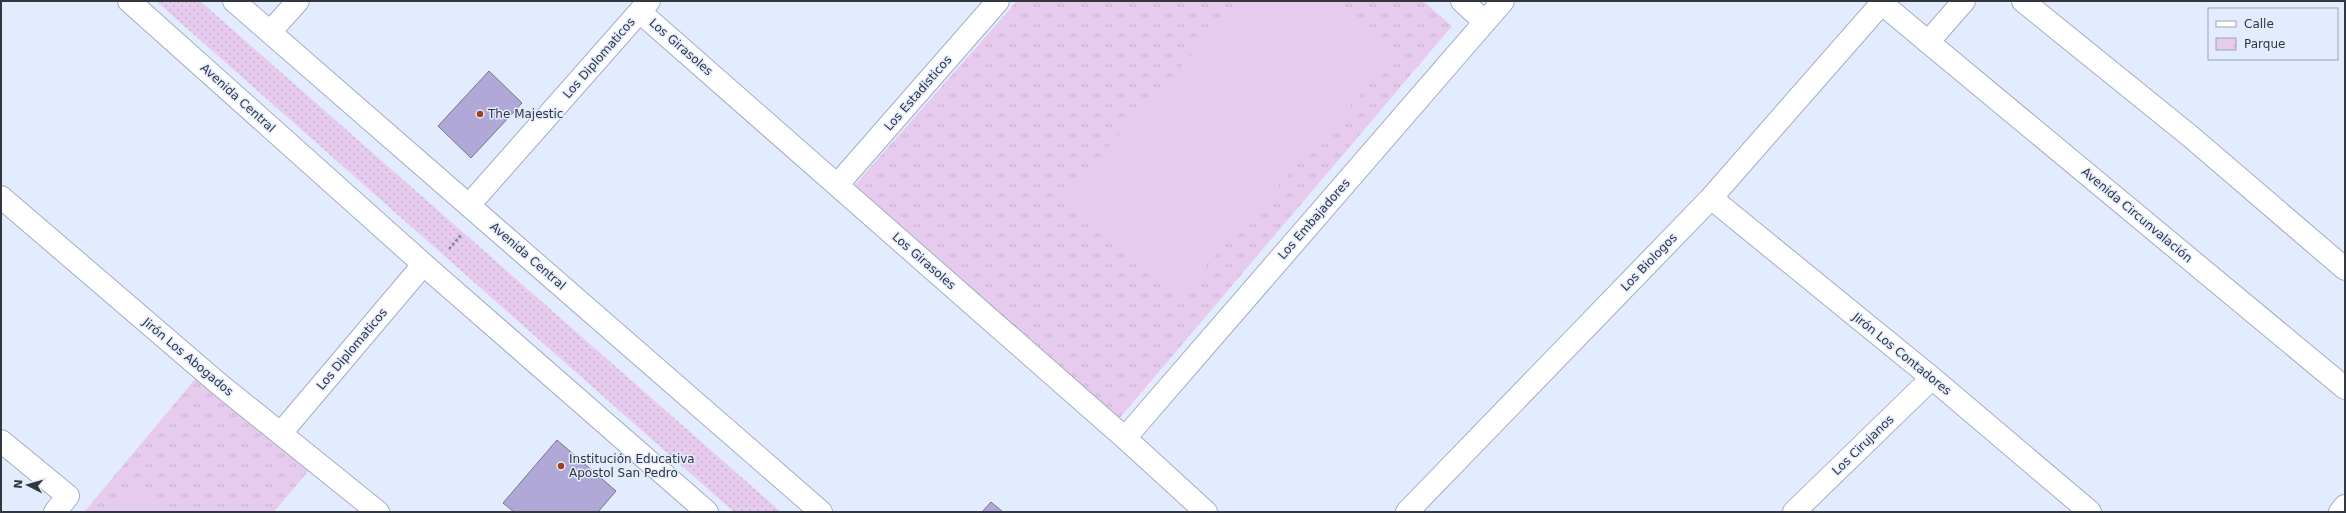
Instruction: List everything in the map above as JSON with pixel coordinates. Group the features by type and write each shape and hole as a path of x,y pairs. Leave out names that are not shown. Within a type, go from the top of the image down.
{"street":[{"name":"Avenida Central","path":"129,1 427,268 707,512"},
{"name":"Avenida Central","path":"234,1 821,512"},
{"path":"270,32 298,1"},
{"name":"Los Estadisticos","path":"838,184 998,1"},
{"path":"1462,1 1484,22"},
{"name":"Los Embajadores","path":"1125,438 1503,1"},
{"path":"1928,42 1964,1"},
{"path":"2023,1 2190,136 2345,269"},
{"name":"Avenida Circunvalación","path":"1880,2 2345,388"},
{"name":"Los Biologos","path":"1407,512 1711,198 1880,2"},
{"name":"Los Diplomaticos","path":"474,209 645,6"},
{"name":"Los Girasoles","path":"645,6 838,184 1125,438 1206,512"},
{"name":"Jirón Los Abogados","path":"1,197 219,384 378,512"},
{"name":"Jirón Los Contadores","path":"1711,198 1932,378 2090,512"},
{"name":"Los Diplomaticos","path":"280,433 427,268"},
{"name":"Los Cirujanos","path":"1794,512 1932,378"},
{"path":"1,441 61,504"},
{"path":"2340,512 2345,506"}],"path":[{"path":"427,268 474,209"}],"green space":[{"path":"156,1 200,1 781,512 734,512"},
{"path":"1017,1 1423,1 1452,26 1118,420 853,187"},
{"path":"1240,1 1335,1 1395,56 1177,298 1064,196"},
{"path":"196,378 311,468 274,512 84,512"},
{"path":"131,483 169,512 109,512"}],"building":[{"name":"The Majestic","path":"489,71 522,103 471,158 438,126"},
{"name":"Institución Educativa Apostol San Pedro","path":"557,440 616,491 598,512 514,512 503,503"},
{"path":"991,502 1003,512 982,512"}],"place":[{"name":"The Majestic","path":"480,114"},
{"name":"Institución Educativa Apostol San Pedro","path":"561,466"}]}
